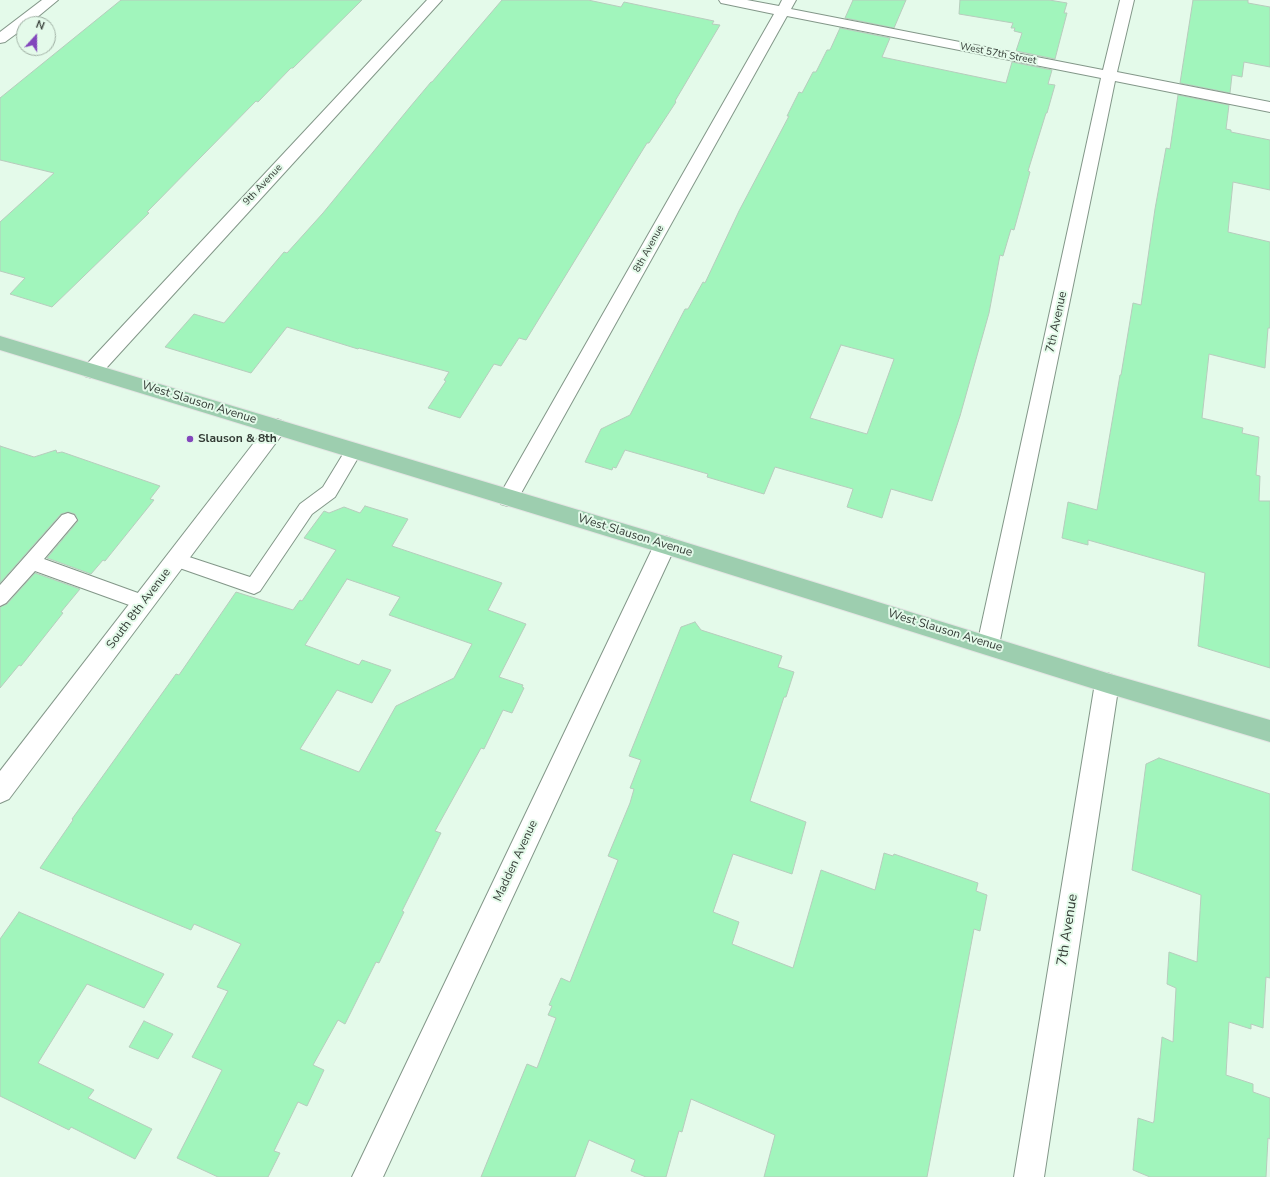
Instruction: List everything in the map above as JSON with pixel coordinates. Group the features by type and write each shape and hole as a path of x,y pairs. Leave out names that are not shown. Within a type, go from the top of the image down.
{"main road":[{"name":"West Slauson Avenue","path":"0,343 1270,731"}],"street":[{"path":"0,39 51,0"},
{"name":"9th Avenue","path":"92,371 434,0"},
{"name":"West 57th Street","path":"726,0 786,6 1109,76 1270,107"},
{"name":"7th Avenue","path":"988,645 1109,76 1127,0"},
{"name":"8th Avenue","path":"508,498 786,6"},
{"name":"South 8th Avenue","path":"0,791 277,427"},
{"name":"Madden Avenue","path":"367,1177 665,545"},
{"name":"7th Avenue","path":"1029,1177 1107,682"}],"lane":[{"path":"176,560 254,586 306,509 329,492 354,451"},
{"path":"0,598 68,520"},
{"path":"31,562 143,602"}],"building":[{"path":"121,0 362,0 258,102 256,101 147,212 149,213 52,307 10,294 25,278 0,271 0,222 54,173 0,160 0,98 52,56 56,56 56,53"},
{"path":"502,0 588,0 621,7 624,2 714,21 712,24 720,25 675,101 676,102 649,143 647,143 526,340 519,338 501,366 494,364 460,418 428,408 446,381 444,380 449,372 359,348 358,349 287,327 251,373 165,347 194,314 224,323 284,252 287,253 323,213 431,82"},
{"path":"853,0 906,0 894,28 845,18"},
{"path":"960,0 1049,0 1067,3 1064,13 1067,13 1055,59 1016,51 1022,33 1014,31 1015,28 1011,28 1013,23 959,14"},
{"path":"1193,0 1248,0 1248,3 1270,7 1270,67 1244,62 1242,77 1232,75 1230,93 1180,83"},
{"path":"840,28 890,38 882,57 1006,83 1012,62 1052,70 1048,84 1055,85 1028,171 1030,172 1014,230 1011,229 1003,256 1000,255 989,313 960,416 932,501 891,489 882,518 847,507 853,489 775,467 764,494 707,477 708,474 625,450 616,468 613,467 612,470 585,462 601,429 630,415 685,309 688,309 703,282 705,283 739,211 789,116 787,116 799,92 802,93 813,72 816,72 827,50 830,50","holes":["841,345 894,359 867,434 810,418"]},
{"path":"1178,95 1229,105 1226,129 1231,130 1231,132 1270,140 1270,190 1233,182 1228,232 1270,242 1270,328 1268,328 1265,368 1209,354 1202,418 1243,428 1242,433 1259,437 1256,475 1260,476 1259,501 1270,501 1270,668 1198,646 1205,573 1088,540 1088,545 1062,538 1068,502 1097,510 1133,303 1141,305 1155,209 1166,148 1170,149"},
{"path":"0,446 34,457 56,450 57,453 62,452 160,486 150,499 154,500 105,561 103,560 91,574 47,558 78,521 75,514 68,512 61,514 0,583"},
{"path":"365,506 408,519 392,546 502,583 488,610 526,624 499,677 523,685 522,687 524,688 512,713 503,710 484,749 481,748 435,831 441,833 402,911 404,912 379,963 376,962 345,1024 338,1020 313,1065 324,1070 307,1106 298,1102 274,1151 280,1153 268,1177 218,1177 177,1158 222,1070 192,1057 228,991 217,987 241,944 194,924 191,930 40,868 73,820 72,819 176,674 179,675 236,592 293,610 300,600 302,601 336,550 304,538 324,511 329,513 344,507 360,513","holes":["347,579 400,597 389,615 472,644 454,678 396,706 359,772 300,749 337,690 372,703 391,670 362,660 359,665 305,645"]},
{"path":"35,573 80,589 21,666 19,665 0,688 0,607 7,604"},
{"path":"695,622 701,630 782,656 778,667 794,672 786,697 784,697 750,801 806,822 792,874 733,854 713,912 739,922 732,944 793,968 821,870 875,890 884,853 893,856 894,854 978,883 976,891 987,895 980,931 974,929 927,1177 764,1177 775,1135 691,1099 682,1132 679,1131 666,1177 646,1177 631,1171 635,1160 589,1140 575,1177 481,1177 527,1064 537,1068 556,1018 548,1015 552,1006 549,1005 561,978 570,982 618,860 608,856 630,803 634,789 630,788 641,760 629,756 681,627"},
{"path":"1159,758 1270,794 1270,978 1266,977 1263,1028 1251,1024 1251,1029 1229,1022 1226,1075 1253,1084 1253,1092 1270,1098 1270,1139 1268,1138 1266,1177 1150,1177 1133,1170 1138,1118 1153,1123 1154,1121 1162,1037 1173,1042 1176,988 1167,984 1169,952 1197,962 1201,895 1132,870 1146,764"},
{"path":"19,912 164,974 144,1008 87,984 38,1063 94,1090 88,1098 152,1129 135,1159 71,1127 69,1130 0,1096 0,939"},
{"path":"144,1021 173,1034 158,1059 129,1047"}],"place":[{"name":"Slauson & 8th","path":"190,439"}]}
